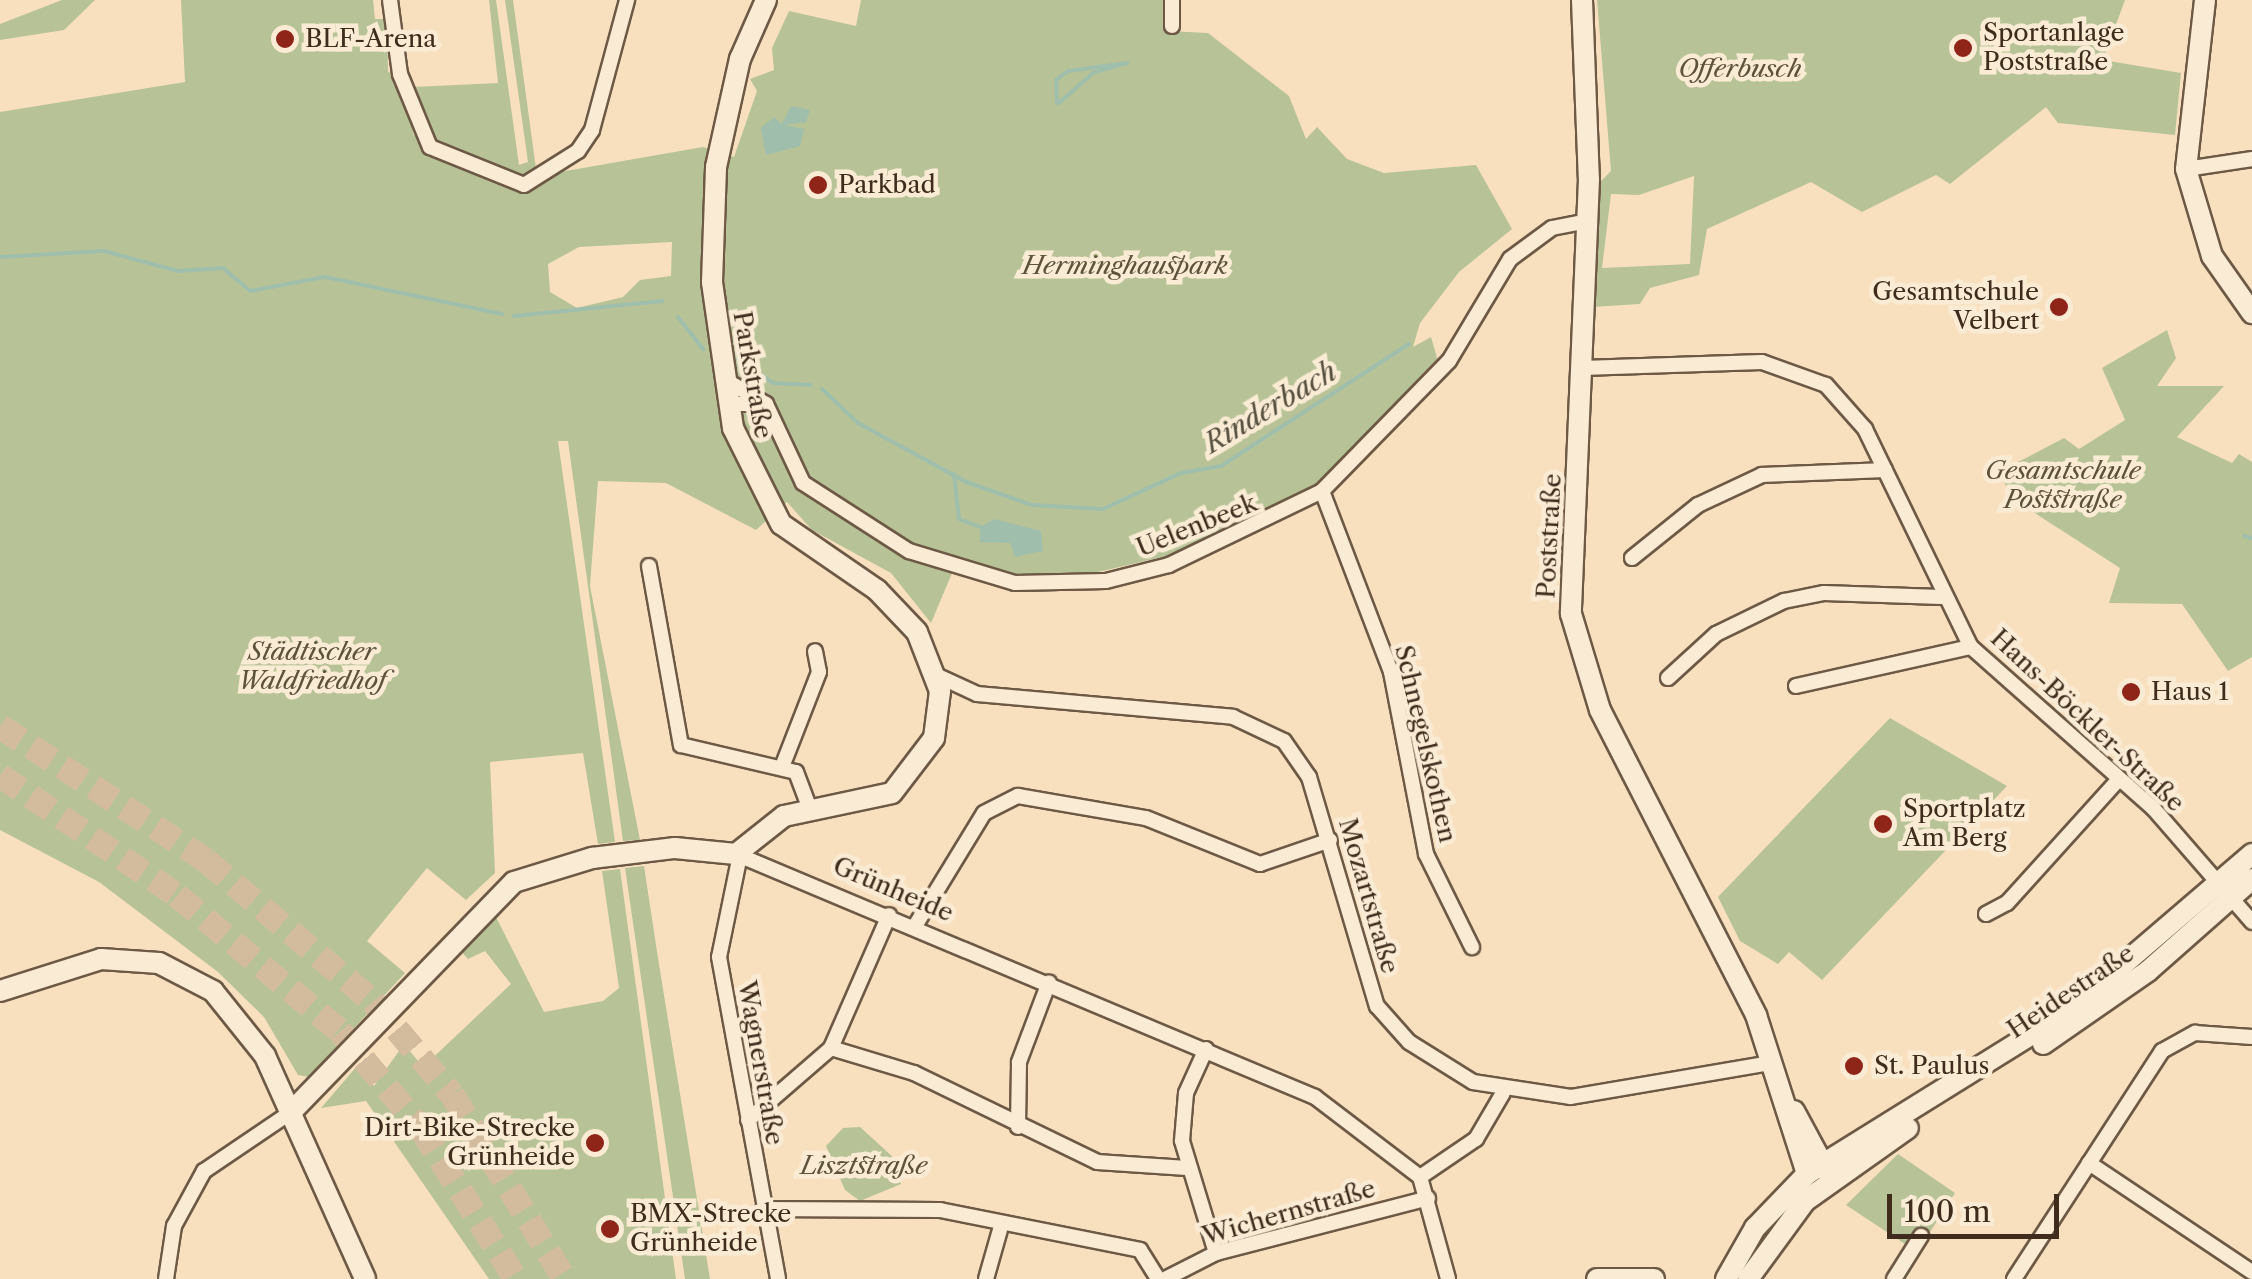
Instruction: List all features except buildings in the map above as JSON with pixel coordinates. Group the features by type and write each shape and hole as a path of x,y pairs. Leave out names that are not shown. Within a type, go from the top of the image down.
{"street":[{"path":"390,0 400,74 430,148 524,185 578,151 604,108 626,0"},
{"name":"Parkstraße","path":"766,0 740,58 716,167 712,282 728,404 752,480 781,524 898,610 936,675"},
{"path":"1172,0 1172,26"},
{"name":"Poststraße","path":"1582,0 1588,220 1568,591 1578,642 1600,710 1749,1000 1778,1090 1817,1179"},
{"path":"2205,0 2186,169 2212,256 2252,314"},
{"path":"2186,169 2252,160"},
{"name":"Uelenbeek","path":"766,404 813,492 908,551 1015,583 1106,581 1169,566 1322,491 1449,361 1510,259 1552,228 1588,220"},
{"name":"Hans-Böckler-Straße","path":"1582,368 1743,361 1797,370 1848,405 1885,470 1941,597 1972,646 2119,778 2252,922"},
{"path":"724,379 766,404"},
{"path":"728,404 766,404"},
{"path":"1632,558 1698,505 1762,474 1885,470"},
{"name":"Schnegelskothen","path":"1322,491 1391,672 1426,854 1472,947"},
{"path":"649,566 681,746 782,766 804,780 812,812"},
{"path":"1668,678 1716,634 1784,601 1941,597"},
{"path":"1796,686 1972,646"},
{"path":"782,766 819,672 814,651"},
{"path":"738,854 760,826 874,802 907,781 934,738 936,675"},
{"name":"Mozartstraße","path":"936,675 977,694 1250,720 1301,763 1330,840 1377,1006 1446,1068 1504,1093 1571,1096 1770,1063"},
{"path":"1986,914 2008,903 2119,778"},
{"path":"915,926 996,802 1018,796 1146,818 1260,864 1330,840"},
{"name":"Grünheide","path":"291,1112 500,890 598,857 645,852 738,854 1315,1097 1420,1176"},
{"name":"Wagnerstraße","path":"738,854 719,956 778,1279"},
{"name":"Heidestraße","path":"1726,1279 1769,1210 2078,1022 2225,891 2252,854"},
{"name":"Heidestraße","path":"1748,1279 1826,1160 2070,1010 2225,891 2252,880"},
{"path":"748,1120 831,1048 889,915"},
{"path":"0,991 80,960 174,968 235,1012 291,1112 366,1279"},
{"path":"1018,1127 1019,1062 1049,982"},
{"path":"2014,1279 2169,1045 2205,1031 2252,1037"},
{"path":"831,1048 914,1072 1018,1127 1097,1162 1187,1168"},
{"path":"1206,1049 1186,1093 1187,1168 1216,1253"},
{"name":"Poststraße","path":"1778,1090 1826,1160"},
{"path":"1448,1279 1420,1176 1476,1139 1504,1093"},
{"path":"166,1279 174,1226 204,1171 291,1112"},
{"path":"2089,1163 2252,1272"},
{"name":"Wichernstraße","path":"1162,1279 1216,1253 1428,1198"},
{"path":"764,1209 940,1210 1000,1230 1140,1250 1162,1279"},
{"path":"986,1279 1000,1230"},
{"path":"1894,1279 1922,1236"},
{"path":"1597,1279 1654,1279"}],"green space":[{"path":"62,0 95,0 64,30 0,40 0,24"},
{"path":"181,0 373,0 375,19 387,19 388,72 402,76 414,137 413,87 498,83 489,0 496,0 519,165 528,162 505,0 513,0 537,176 703,147 734,157 757,91 750,79 774,70 772,48 789,11 856,26 861,0 1168,0 1168,31 1208,33 1289,96 1306,139 1317,127 1347,159 1384,173 1476,165 1512,229 1459,272 1420,323 1413,347 1431,337 1438,361 1312,488 1175,554 1098,572 1013,576 958,559 931,623 891,573 812,530 787,502 756,530 666,483 598,481 590,586 640,840 623,841 568,441 558,441 615,842 598,844 583,753 490,762 495,873 466,900 427,868 367,941 405,973 309,1077 298,1075 264,1017 218,972 99,882 0,830 0,112 185,82","holes":["672,242 671,276 640,280 623,297 577,308 550,292 548,264 579,247"]},
{"name":"Offerbusch","path":"1597,0 2125,0 2103,60 2181,73 2175,135 2058,123 2046,107 1950,184 1936,175 1862,212 1811,182 1707,229 1699,275 1650,288 1640,304 1592,307 1598,184 1611,171","holes":["1694,176 1690,264 1602,268 1611,194 1639,195"]},
{"name":"Gesamtschule Poststraße","path":"2167,330 2176,358 2157,386 2224,386 2177,437 2232,463 2239,454 2252,462 2252,657 2228,671 2182,604 2109,603 2120,568 2019,503 1997,473 2064,438 2079,449 2125,420 2102,368"},
{"name":"Sportplatz Am Berg","path":"1890,718 2007,786 1822,980 1789,952 1778,964 1740,941 1718,897"},
{"path":"644,866 710,1279 685,1279 625,868"},
{"path":"620,869 676,1279 489,1279 366,1101 321,1108 357,1066 374,1086 404,1044 423,1067 511,984 485,951 468,959 458,948 492,909 544,1012 603,1001 619,988 602,871"},
{"name":"Lisztstraße","path":"860,1127 894,1158 901,1184 860,1201 845,1190 826,1146 843,1128"},
{"path":"1898,1154 1955,1193 1917,1252 1846,1205"}],"shaded area":[{"path":"791,106 810,110 806,122 784,125 804,129 800,146 766,155 761,128 774,117 782,124"},
{"path":"994,519 1041,531 1043,551 1015,557 1010,543 980,542 980,527"}],"waterway":[{"path":"1057,103 1056,80 1068,71 1127,63 1093,73 1059,103"},
{"name":"Rinderbach","path":"0,257 104,251 178,271 223,268 250,291 325,277 502,314"},
{"name":"Rinderbach","path":"514,316 662,301"},
{"name":"Rinderbach","path":"678,317 703,349"},
{"name":"Rinderbach","path":"822,389 858,423 966,482 1032,505 1103,509 1181,473 1221,466 1409,344"},
{"name":"Rinderbach","path":"738,359 773,383 811,385"},
{"path":"954,474 959,519 980,527"},
{"name":"Rinderbach","path":"2244,536 2252,538"}],"tunnel":[{"path":"0,726 206,860 373,1001 452,1094 565,1279"},
{"path":"0,775 177,895 340,1031 421,1128 516,1279"}],"place":[{"name":"BLF-Arena","path":"285,39"},
{"name":"Sportanlage Poststraße","path":"1963,48"},
{"name":"Parkbad","path":"818,185"},
{"name":"Gesamtschule Velbert","path":"2059,307"},
{"name":"Haus 1","path":"2131,692"},
{"name":"Sportplatz Am Berg","path":"1883,824"},
{"name":"St. Paulus","path":"1854,1066"},
{"name":"Dirt-Bike-Strecke Grünheide","path":"595,1143"},
{"name":"BMX-Strecke Grünheide","path":"610,1229"}],"park label":[{"name":"Herminghauspark","path":"1125,266"},
{"name":"Städtischer Waldfriedhof","path":"312,668"}]}
